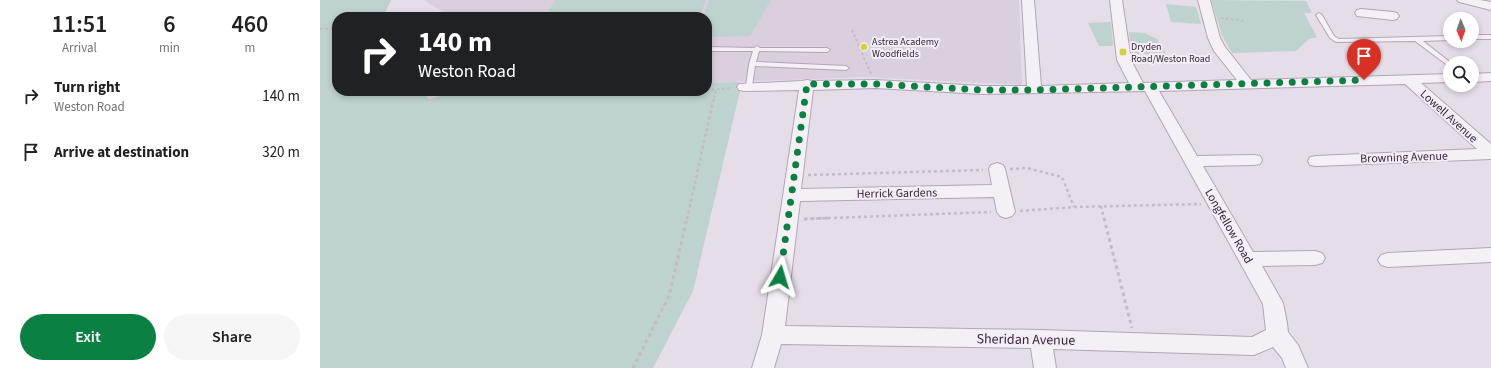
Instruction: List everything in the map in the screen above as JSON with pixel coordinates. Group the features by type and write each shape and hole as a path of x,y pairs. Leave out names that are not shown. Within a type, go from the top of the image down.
{"street":[{"path":"1028,0 1032,81 1035,90"},
{"name":"Longfellow Road","path":"1116,0 1124,60 1144,87 1191,161 1273,303 1278,323 1277,336"},
{"path":"1204,0 1214,38 1219,48 1247,84"},
{"path":"1366,0 1376,14"},
{"path":"1463,0 1491,6"},
{"path":"1361,13 1393,16"},
{"path":"1479,78 1491,77"},
{"path":"746,86 875,84 983,90 1035,90 1443,78"},
{"name":"Lowell Avenue","path":"1408,79 1491,154"},
{"path":"763,368 773,335 807,84"},
{"name":"Browning Avenue","path":"1316,161 1491,154"},
{"path":"1191,161 1254,160"},
{"path":"997,170 1006,212"},
{"name":"Herrick Gardens","path":"791,195 1002,191"},
{"path":"1388,260 1491,255"},
{"path":"1248,259 1315,258"},
{"name":"Sheridan Avenue","path":"773,335 1040,339 1254,346 1277,336"},
{"path":"1277,336 1290,352 1297,368"},
{"path":"1040,339 1045,368"}],"lane":[{"path":"1319,15 1332,37 1338,41 1443,38"},
{"path":"1479,37 1491,37"},
{"path":"1417,39 1443,59"},
{"path":"746,86 757,48"},
{"path":"712,49 757,48 827,50"},
{"path":"752,64 846,68"}],"path":[{"path":"1209,17 1246,20"},
{"path":"320,29 332,28"},
{"path":"852,30 875,84"},
{"path":"712,90 746,86"},
{"path":"633,368 669,296 716,90"},
{"path":"794,176 1027,168 1062,177 1074,207"},
{"path":"1101,206 1135,342"}],"shaded area":[{"path":"320,0 391,0 385,12 332,12 332,96 426,96 429,99 441,96 712,96 712,83 739,82 736,89 740,91 693,291 653,368 320,368"},
{"name":"Astrea Academy Woodfields","path":"423,0 1019,0 1022,85 866,77 712,83 712,12 444,12"},
{"path":"556,0 706,0 701,12 548,12"},
{"path":"709,0 771,0 750,36 712,37 712,12 705,12"},
{"path":"1211,0 1306,1 1312,13 1304,13 1317,37 1309,39 1296,51 1232,53 1222,35"},
{"path":"1166,4 1196,7 1201,24 1171,22"},
{"path":"1111,22 1113,46 1099,46 1088,23"},
{"path":"1129,32 1144,33 1157,39 1166,54 1131,54"}],"place":[{"name":"Astrea Academy Woodfields","path":"864,47"},
{"name":"Dryden Road/Weston Road","path":"1123,52"}],"route":[{"path":"780,277 807,84 875,84 983,90 1035,90 1364,80"}]}
